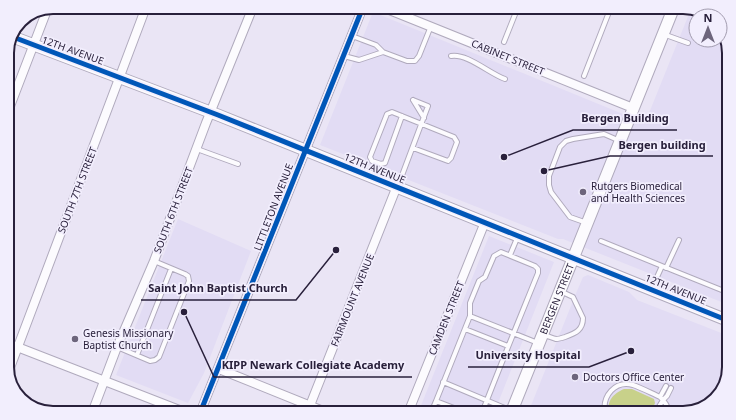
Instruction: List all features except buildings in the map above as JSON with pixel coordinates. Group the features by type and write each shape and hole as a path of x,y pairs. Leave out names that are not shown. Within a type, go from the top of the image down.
{"street":[{"name":"SOUTH 7TH STREET","path":"14,358 143,14"},
{"name":"SOUTH 6TH STREET","path":"95,406 117,347 154,261 250,14"},
{"name":"LITTLETON AVENUE","path":"203,406 219,370 305,150 360,14"},
{"name":"CABINET STREET","path":"400,14 633,108"},
{"name":"BERGEN STREET","path":"514,406 540,338 574,258 671,14"},
{"path":"14,95 44,15"},
{"name":"12TH AVENUE","path":"17,39 211,112 722,317"},
{"name":"FAIRMOUNT AVENUE","path":"311,406 397,186"},
{"name":"CAMDEN STREET","path":"411,406 485,222"},
{"path":"14,347 169,406"},
{"path":"219,370 300,406"}],"lane":[{"path":"504,42 515,14"},
{"path":"584,76 608,14"},
{"path":"352,36 376,46 383,52 407,61 414,61 419,56 431,26"},
{"path":"663,34 688,43"},
{"path":"344,56 359,60 383,52"},
{"path":"451,56 458,56 481,65 494,75 505,79"},
{"path":"397,186 422,125 428,106 413,100 424,118"},
{"path":"402,116 384,164 372,161 370,157 386,114 391,112 402,116 422,125 454,137 457,140 457,144 451,158 448,161 413,148"},
{"path":"587,223 570,217 551,192 549,176 560,147 566,141 604,134 621,141"},
{"path":"197,149 238,164"},
{"path":"510,255 518,235"},
{"path":"652,289 679,240"},
{"path":"601,241 722,290"},
{"path":"434,406 470,316 470,303 479,281 485,277 494,256 501,252 535,266 538,271 485,406"},
{"path":"117,347 150,361 159,357 189,281 188,276 154,261"},
{"path":"139,356 173,270"},
{"path":"470,316 514,334 560,339 579,331 583,319 574,297 560,291"},
{"path":"465,329 508,346"},
{"path":"443,382 500,406"},
{"path":"604,406 605,398 609,392 621,385 633,385 661,398 667,406"},
{"path":"658,406 666,386"},
{"path":"661,398 667,396 671,388"},
{"path":"436,400 450,406"}],"shaded area":[{"name":"Rutgers Biomedical and Health Sciences","path":"372,14 378,14 645,123 688,16 688,48 721,48 722,51 722,302 320,145"},
{"path":"178,219 251,251 204,373 188,403 116,375"},
{"path":"489,236 554,262 497,406 421,406"},
{"path":"588,275 629,292 637,300 722,333 722,372 719,382 711,395 698,403 688,406 531,406 583,277"}],"green space":[{"path":"624,389 632,389 654,399 655,403 654,406 609,406 610,401 617,393"}],"cycle path":[{"path":"203,406 360,14"},
{"path":"17,38 218,115 722,318"}],"place":[{"name":"Bergen Building","path":"504,157"},
{"name":"Bergen building","path":"544,171"},
{"name":"Rutgers Biomedical and Health Sciences","path":"583,192"},
{"name":"Saint John Baptist Church","path":"336,250"},
{"name":"KIPP Newark Collegiate Academy","path":"184,312"},
{"name":"Genesis Missionary Baptist Church","path":"75,339"},
{"name":"University Hospital","path":"631,351"},
{"name":"Doctors Office Center","path":"575,377"}]}
